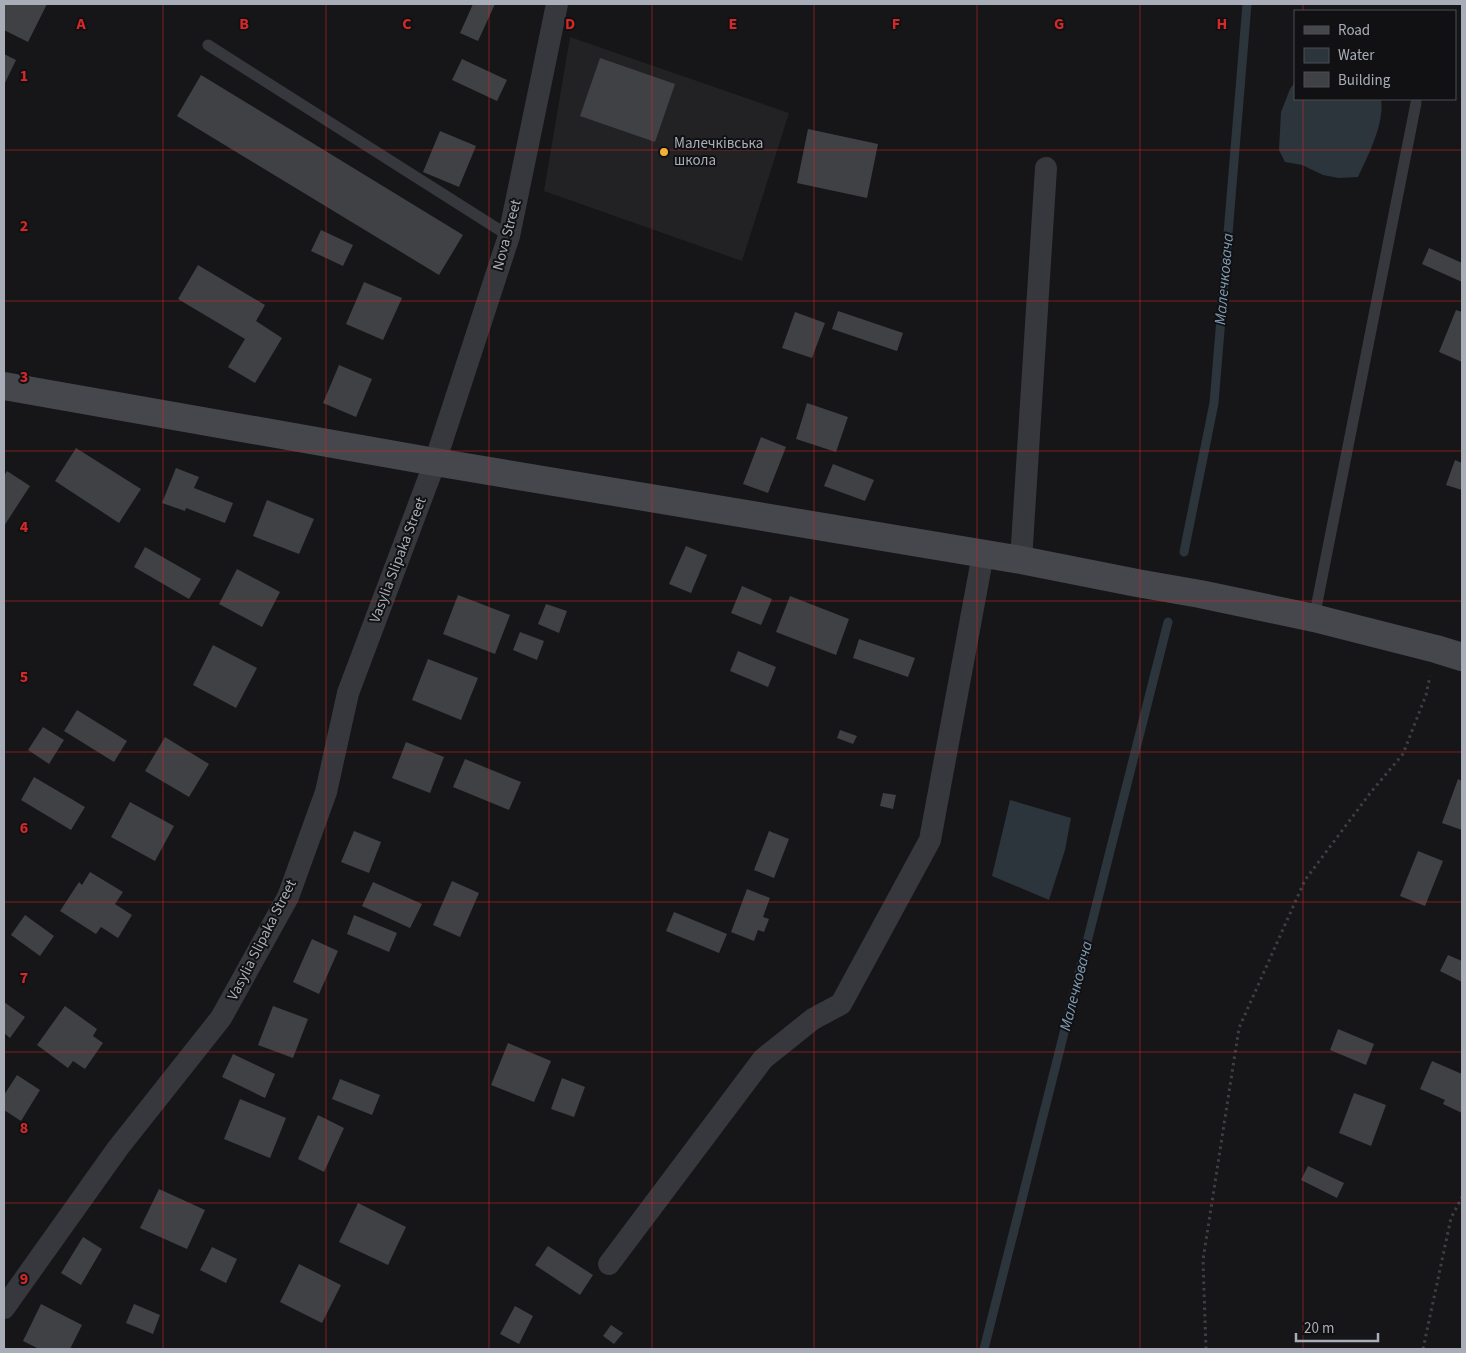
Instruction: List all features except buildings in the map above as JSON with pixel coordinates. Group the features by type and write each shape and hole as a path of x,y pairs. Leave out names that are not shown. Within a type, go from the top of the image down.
{"street":[{"name":"Nova Street","path":"435,462 509,236 557,4"},
{"path":"1021,560 1046,168"},
{"path":"4,386 435,462 1021,560 1314,618 1462,657"},
{"name":"Vasylia Slipaka Street","path":"4,1308 118,1148 221,1018 288,897 326,792 348,693 435,462"},
{"path":"609,1264 763,1059 813,1019 841,1004 930,840 983,554"}],"lane":[{"path":"208,46 509,236"},
{"path":"1314,618 1416,103"}],"path":[{"path":"1206,1349 1203,1260 1239,1028 1305,880 1371,792 1403,754 1426,695 1436,649"},
{"path":"1423,1349 1451,1218 1462,1197"}],"shaded area":[{"name":"Малечківська школа","path":"570,37 789,113 742,261 544,191"}],"water":[{"path":"1294,83 1294,100 1381,100 1382,108 1378,129 1358,177 1339,178 1323,175 1302,165 1285,162 1279,150 1281,112"},
{"path":"1010,800 1071,818 1065,850 1049,900 992,876"}],"waterway":[{"name":"Малечковача","path":"1184,552 1214,403 1247,4"},
{"name":"Малечковача","path":"984,1349 1168,622"}],"place":[{"name":"Малечківська школа","path":"664,152"}]}
